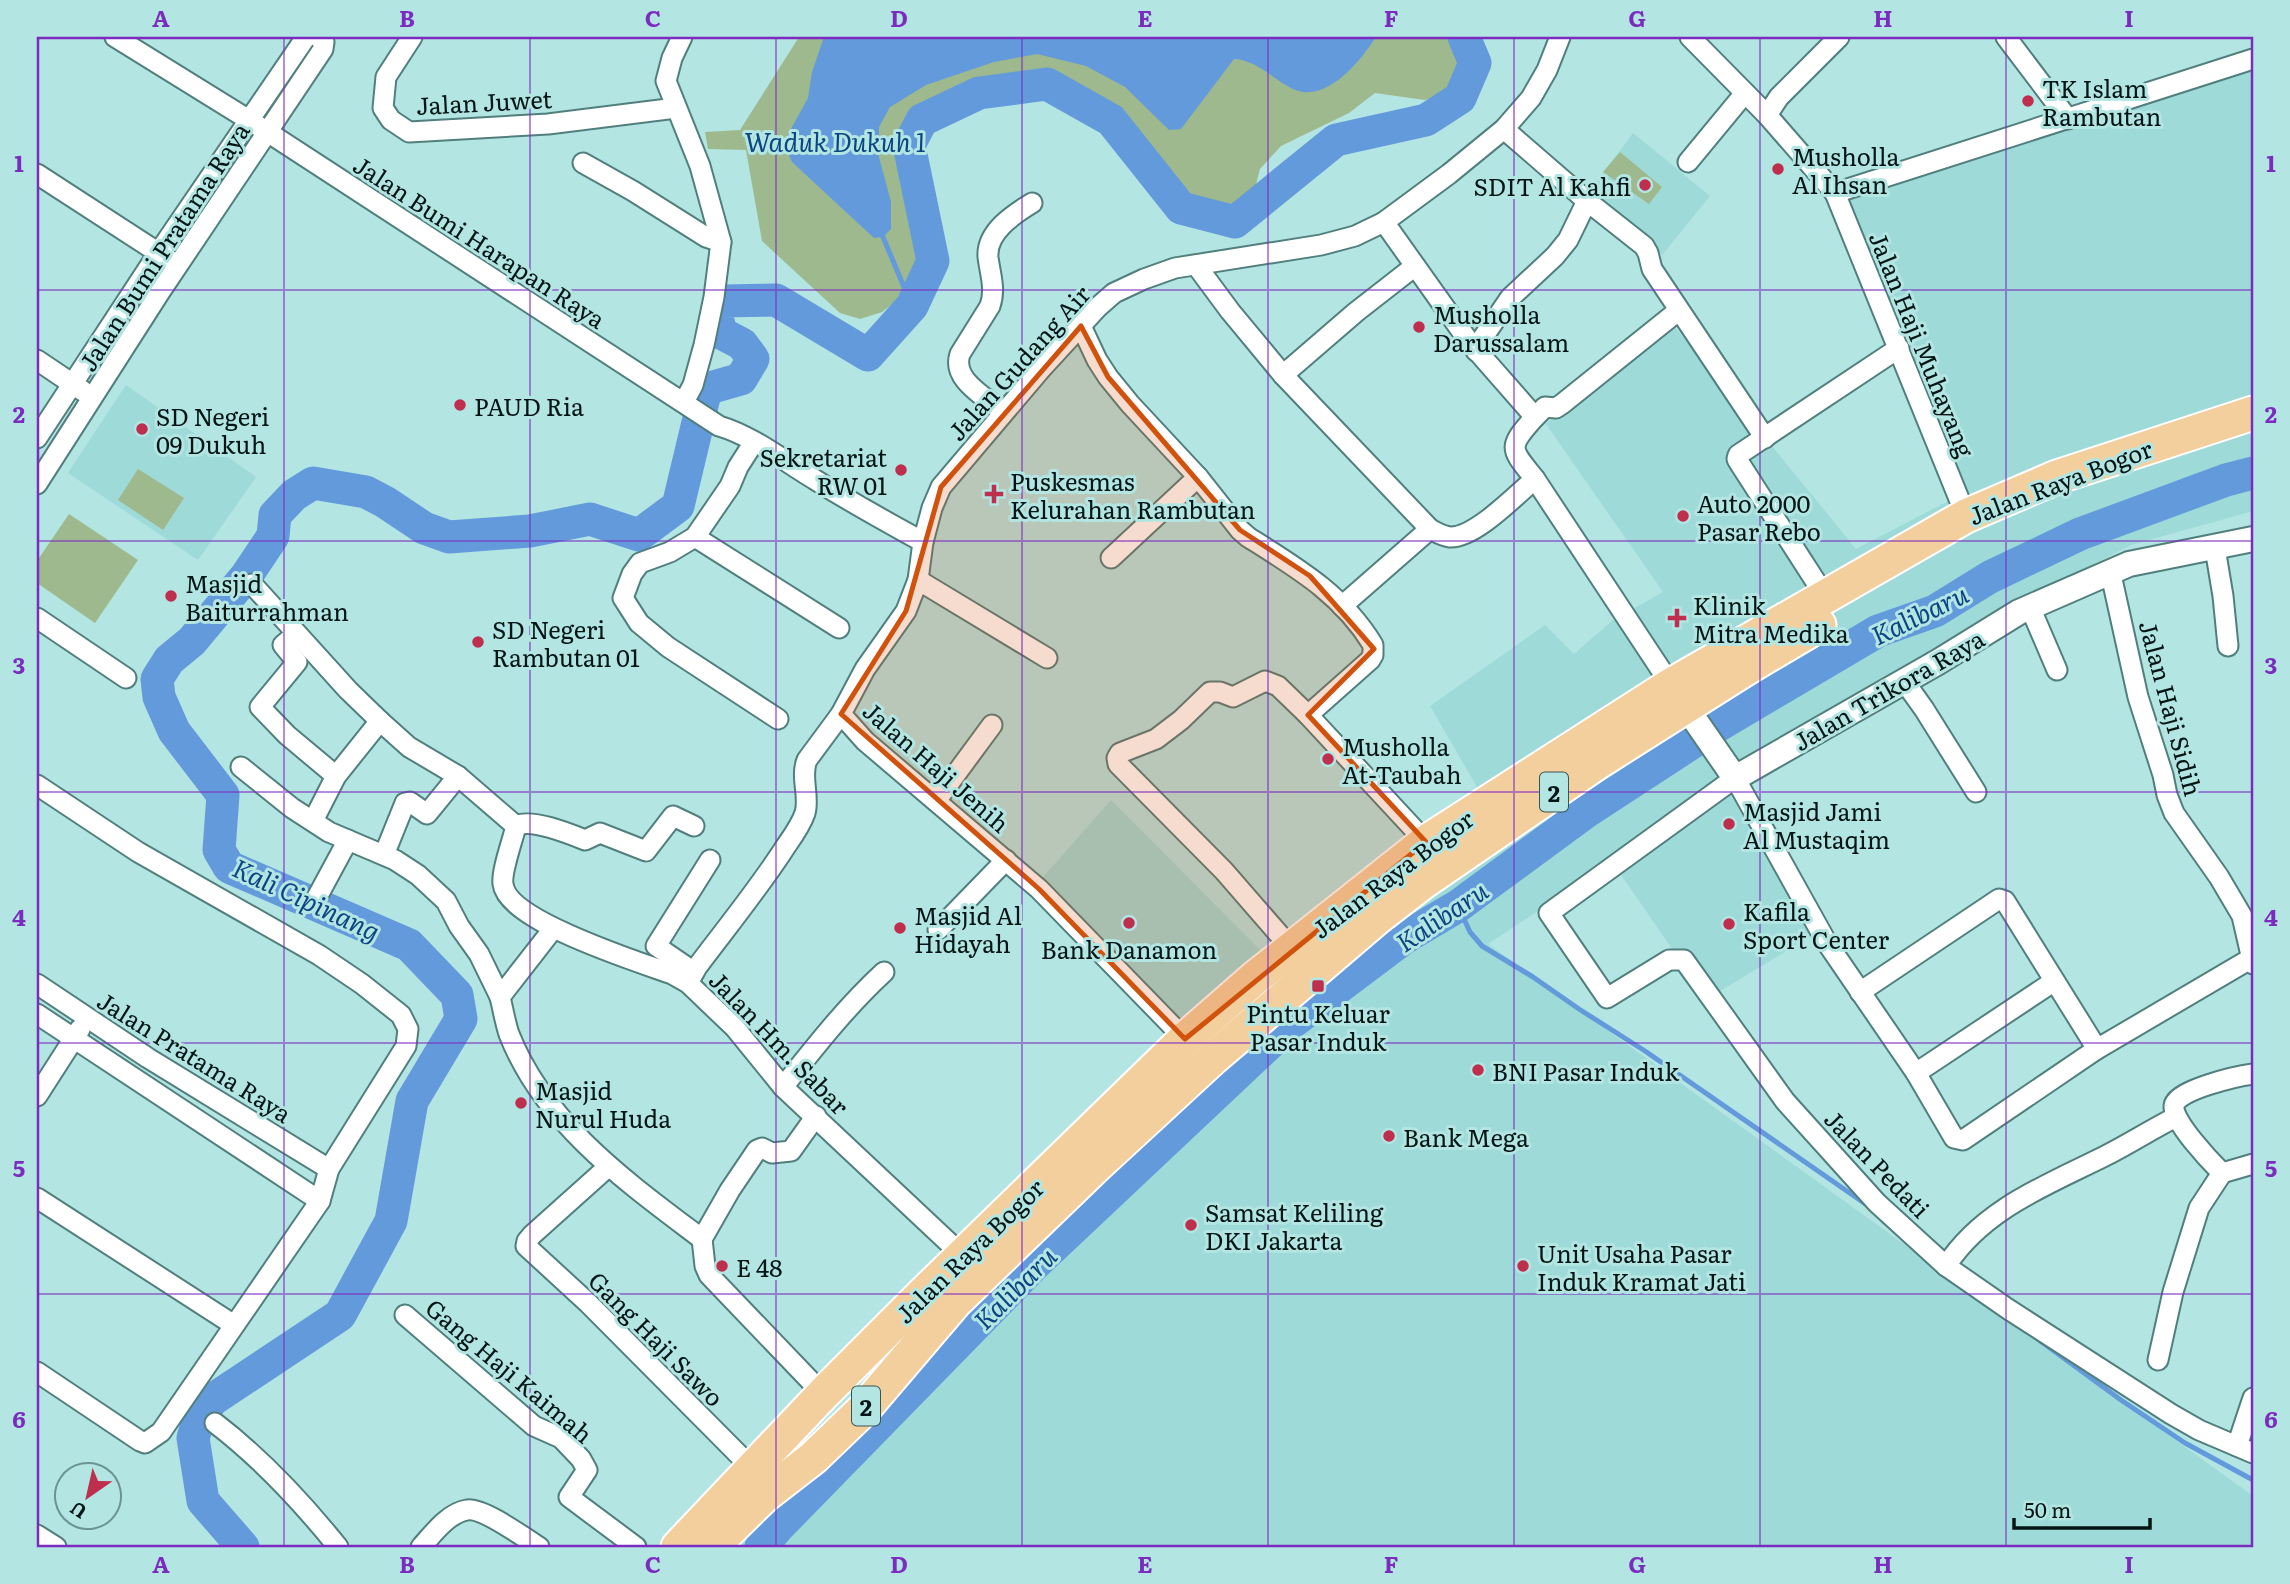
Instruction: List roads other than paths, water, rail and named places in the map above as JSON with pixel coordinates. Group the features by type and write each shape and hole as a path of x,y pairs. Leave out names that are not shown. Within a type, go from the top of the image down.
{"highway":[{"name":"Jalan Raya Bogor","path":"678,1547 823,1394 962,1255 1185,1040 1291,948 1426,842 1683,704 1966,542 2037,498 2125,453 2253,413"},
{"name":"Jalan Raya Bogor","path":"712,1547 764,1496 814,1458 863,1410 955,1302 1098,1164 1241,1034 1422,883 1683,704 1825,596 1966,516 2133,475 2253,437"}],"street":[{"name":"Jalan Bumi Harapan Raya","path":"115,37 249,120 719,426 754,442"},
{"name":"Jalan Bumi Pratama Raya","path":"37,438 159,252 306,37"},
{"name":"Jalan Bumi Pratama Raya","path":"37,484 178,266 323,50 324,42 318,37"},
{"name":"Jalan Juwet","path":"412,37 386,78 383,108 391,120 409,132 548,124 676,108"},
{"path":"682,37 672,58 666,81 700,166 721,242 714,297 689,406"},
{"name":"Jalan Gudang Air","path":"923,542 941,486 1003,412 1114,293 1162,272 1321,245 1355,236 1384,222 1450,174 1504,129 1531,97 1547,70 1560,37"},
{"path":"1767,115 1779,97 1839,37"},
{"path":"2006,37 2068,119"},
{"name":"Jalan Haji Muhayang","path":"1697,39 1835,193 1966,516"},
{"path":"1835,193 2253,59"},
{"path":"1688,162 1745,93"},
{"path":"1504,129 1644,246 1652,269 1678,311 1765,438"},
{"path":"583,163 706,237 721,242"},
{"path":"37,174 178,266"},
{"path":"1476,351 1510,298 1555,256 1568,240 1587,201"},
{"path":"1003,412 961,376 958,361 993,298 988,255 992,241 1004,223 1032,203"},
{"path":"1384,222 1476,351 1535,417"},
{"path":"1196,265 1283,375 1430,528 1439,534 1450,537 1474,529 1535,479"},
{"path":"1283,375 1415,266"},
{"path":"1678,311 1562,404 1556,408 1545,407 1517,438 1515,453 1729,770 1827,943 1916,1073 1952,1136 1963,1140 2097,1049 2249,963"},
{"path":"1081,326 1108,377 1198,477 1240,530 1310,576 1342,606 1369,639 1374,649 1373,655 1308,715"},
{"path":"1825,596 1737,459 1738,455 1899,348"},
{"path":"37,360 92,397"},
{"path":"778,719 639,624 623,598 639,563 670,552 695,537 730,486 754,442 844,498 923,542"},
{"path":"1111,558 1198,477"},
{"path":"1342,606 1430,528"},
{"path":"695,537 839,628"},
{"name":"Jalan Trikora Raya","path":"1554,908 1729,770 1904,681 2030,607 2110,570 2253,539"},
{"name":"Jalan Haji Jenih","path":"923,542 918,580 906,611 865,669 841,714 865,741 1039,889 1185,1040"},
{"path":"2215,548 2228,646"},
{"name":"Jalan Haji Sidih","path":"2110,570 2138,696 2167,795 2174,813 2247,912 2249,963"},
{"path":"918,580 1047,658"},
{"path":"252,583 296,634 380,721 409,747 458,776 516,826 522,823 534,825 585,840 600,833 646,851 673,816 694,826"},
{"path":"2030,607 2057,670"},
{"path":"37,618 126,678"},
{"path":"296,634 283,645 297,662 260,707 287,735 336,776"},
{"path":"1291,948 1224,871 1118,764 1120,753 1156,739 1213,691 1233,697 1269,681 1278,686 1308,715 1426,842"},
{"path":"1904,681 1976,792"},
{"path":"710,860 656,946 691,977 774,865 800,825 807,800 804,767 841,714"},
{"path":"313,821 336,776 380,721"},
{"path":"936,801 992,725"},
{"path":"241,767 292,808 329,832 384,855 418,875 446,901 459,926 479,954 500,997 508,1032 534,1081 558,1116 610,1166 702,1239"},
{"path":"384,855 405,803 410,802 427,814 458,776"},
{"path":"37,785 138,852 319,955 401,1015 408,1029 406,1046 329,1169 320,1201 161,1432 145,1443 37,1373"},
{"name":"Jalan Hm. Sabar","path":"516,826 502,881 512,901 553,929 672,974 691,977 783,1087 962,1255"},
{"path":"315,901 348,840"},
{"path":"938,930 1006,860"},
{"path":"1860,992 1999,899 2005,901 2097,1049"},
{"name":"Jalan Pedati","path":"1554,908 1549,915 1604,996 1608,998 1669,960 1684,960 1793,1110 1877,1203 1947,1266 2008,1309 2171,1414 2249,1450"},
{"path":"500,997 553,929"},
{"path":"783,1087 832,1026 884,972"},
{"path":"1916,1073 2053,982"},
{"name":"Jalan Pratama Raya","path":"37,984 159,1065 329,1169"},
{"name":"Jalan Pratama Raya","path":"37,1014 320,1201"},
{"path":"37,1096 88,1017"},
{"path":"2222,1172 2193,1142 2173,1110 2174,1103 2182,1095 2205,1086 2253,1074"},
{"path":"816,1116 791,1151 772,1153 762,1148 757,1150 702,1239 705,1266 709,1275 823,1394"},
{"path":"1947,1266 1957,1249 1981,1227 2036,1188 2120,1149 2176,1116"},
{"path":"2158,1360 2173,1292 2199,1208 2222,1172 2253,1164"},
{"name":"Gang Haji Sawo","path":"610,1166 532,1235 526,1244 752,1468"},
{"path":"37,1198 234,1325"},
{"name":"Gang Haji Kaimah","path":"405,1315 534,1426 561,1438 581,1459 587,1470 569,1497 636,1547"},
{"path":"2249,1450 2253,1385"},
{"path":"215,1423 250,1450 305,1506 338,1547"},
{"path":"421,1547 449,1518 473,1510 539,1547"},
{"path":"37,1535 56,1547"}],"water":[{"name":"Waduk Dukuh 1","path":"824,37 1376,37 1361,58 1340,79 1316,91 1303,92 1291,88 1257,66 1234,59 1181,129 1169,130 1125,87 1086,66 1037,54 994,62 926,85 890,107 879,127 879,157 891,202 891,229 883,237 874,238 792,162 787,151 786,138 808,98 812,72"}],"waterway":[{"name":"Kali Cipinang","path":"243,1547 203,1501 193,1438 199,1418 212,1400 340,1315 391,1221 412,1101 461,1019 457,995 409,945 229,867 219,850 223,795 174,731 159,697 157,679 169,660 192,641 247,575 273,536 275,515 294,495 313,483 366,492 424,528 449,537 530,531 590,519 639,535 678,506 706,389 741,379 753,359 742,344 721,333 717,317 722,301 776,300 868,355 912,306 933,261 909,145 922,120 979,93 1047,84 1111,120 1181,208 1235,222 1336,140 1426,120 1460,98 1475,63 1464,37"},
{"path":"883,237 912,306"},
{"name":"Kalibaru","path":"761,1547 1035,1264 1290,1024 1404,938 1458,906 1586,812 1719,725 1878,631 1935,611 1990,577 2080,534 2226,480 2253,473"},
{"path":"1458,906 1470,932 1482,946 1645,1051 1867,1205"},
{"path":"2039,1340 2185,1443 2253,1480"}],"place":[{"name":"TK Islam Rambutan","path":"2028,101"},
{"name":"Musholla Al Ihsan","path":"1778,169"},
{"name":"SDIT Al Kahfi","path":"1645,185"},
{"name":"Musholla Darussalam","path":"1419,327"},
{"name":"PAUD Ria","path":"460,405"},
{"name":"SD Negeri 09 Dukuh","path":"142,429"},
{"name":"Sekretariat RW 01","path":"901,470"},
{"name":"Puskesmas Kelurahan Rambutan","path":"994,494"},
{"name":"Auto 2000 Pasar Rebo","path":"1683,516"},
{"name":"Masjid Baiturrahman","path":"171,596"},
{"name":"Klinik Mitra Medika","path":"1677,618"},
{"name":"SD Negeri Rambutan 01","path":"478,642"},
{"name":"Musholla At-Taubah","path":"1328,759"},
{"name":"Masjid Jami Al Mustaqim","path":"1729,824"},
{"name":"Bank Danamon","path":"1129,923"},
{"name":"Kafila Sport Center","path":"1729,924"},
{"name":"Masjid Al Hidayah","path":"900,928"},
{"name":"Pintu Keluar Pasar Induk","path":"1318,986"},
{"name":"BNI Pasar Induk","path":"1478,1070"},
{"name":"Masjid Nurul Huda","path":"521,1103"},
{"name":"Bank Mega","path":"1389,1136"},
{"name":"Samsat Keliling DKI Jakarta","path":"1191,1225"},
{"name":"E 48","path":"722,1266"},
{"name":"Unit Usaha Pasar Induk Kramat Jati","path":"1523,1266"}]}
